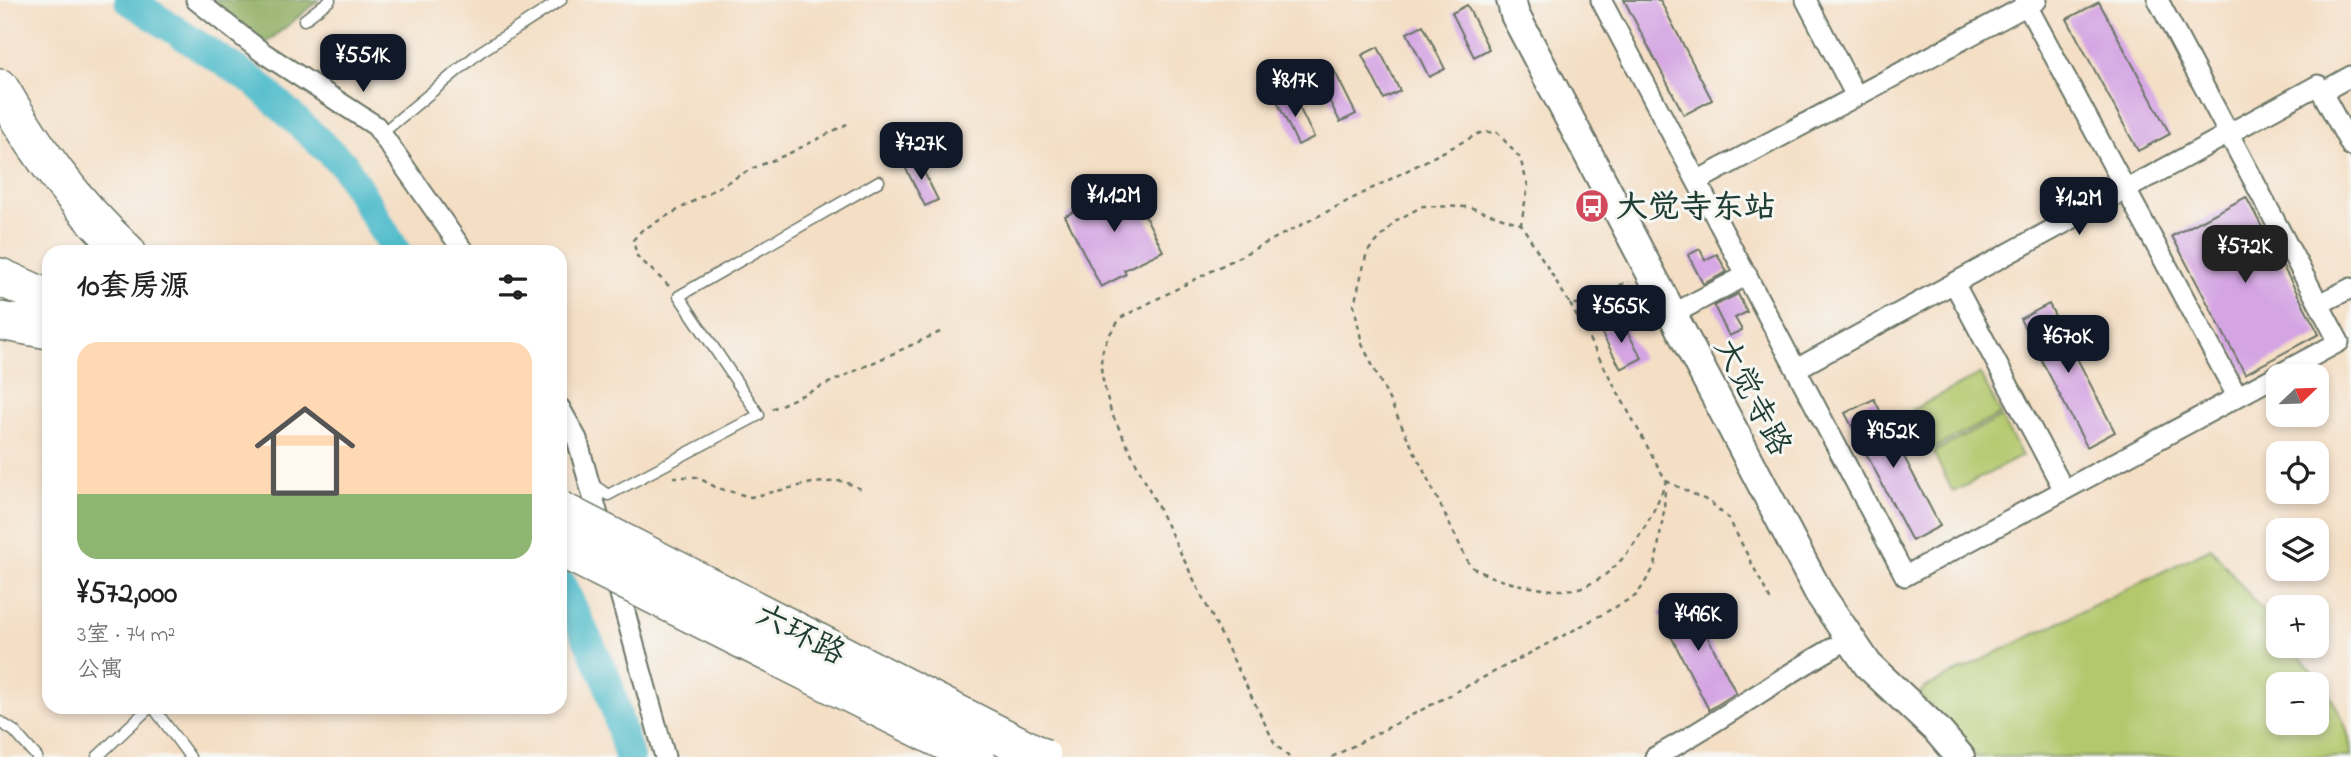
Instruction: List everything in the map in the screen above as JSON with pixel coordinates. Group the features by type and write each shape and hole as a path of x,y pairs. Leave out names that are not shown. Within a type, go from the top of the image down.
{"highway":[{"path":"0,88 55,174 98,226 119,245"},
{"path":"0,251 42,269"},
{"path":"0,277 42,296"},
{"path":"0,321 42,329"},
{"name":"六环路","path":"567,514 1042,757"},
{"name":"六环路","path":"567,552 976,757"}],"main road":[{"name":"大觉寺路","path":"1511,0 1515,15 1648,272 1819,593 1868,665 1937,730 1960,757"}],"street":[{"path":"196,0 262,52 376,126 459,245"},
{"path":"1601,0 1905,576 2339,342 2158,0"},
{"path":"1805,0 1856,96"},
{"path":"1697,181 2029,2 2238,396"},
{"path":"2322,92 2351,76"},
{"path":"1796,369 2318,85 2351,146"},
{"path":"1671,316 1747,275"},
{"path":"1954,283 2064,490"},
{"path":"2319,304 2351,288"},
{"path":"567,421 577,439 665,757"},
{"path":"1655,757 1703,731 1809,660 1849,639"}],"lane":[{"path":"304,20 330,0"},
{"path":"381,134 480,52 561,0"},
{"path":"588,480 608,495 759,415 679,296 878,181"},
{"path":"97,757 143,714"},
{"path":"156,714 190,757"},
{"path":"0,722 14,731 37,757"}],"path":[{"path":"679,296 637,256 633,240 642,230 751,169 788,154 851,122"},
{"path":"1289,757 1275,744 1111,412 1100,367 1107,336 1122,317 1480,133 1497,132 1520,158 1528,186 1521,224"},
{"path":"1332,757 1637,595 1655,566 1664,511 1666,481 1570,304 1521,224 1469,207 1423,206 1397,220 1367,252 1354,305 1362,344 1470,566 1491,578 1549,590 1576,589 1595,581 1630,551 1658,503 1666,481"},
{"path":"1570,304 1580,304 1648,272"},
{"path":"759,415 940,332"},
{"path":"645,476 697,477 717,488 751,496 812,483 843,481 865,491"},
{"path":"1666,481 1710,502 1729,519 1772,601"}],"green space":[{"path":"209,0 319,0 266,43"},
{"path":"1980,374 2001,414 1932,449 1912,410"},
{"path":"2001,417 2022,456 1953,492 1933,452"},
{"path":"2211,548 2266,615 2266,658 2301,658 2312,672 2266,672 2266,735 2329,735 2329,694 2345,726 2351,757 1976,757 1919,694 1924,688"}],"building":[{"path":"1624,0 1660,0 1712,100 1684,115"},
{"path":"2099,2 2170,134 2138,151 2067,19"},
{"path":"1467,5 1489,49 1474,57 1452,13"},
{"path":"1423,25 1445,69 1429,77 1407,33"},
{"path":"1378,47 1400,91 1384,99 1362,55"},
{"path":"1334,70 1356,114 1340,122 1318,78"},
{"path":"1292,93 1314,137 1298,145 1277,101"},
{"path":"917,158 938,200 925,206 904,165"},
{"path":"1127,180 1163,251 1124,270 1126,274 1101,287 1065,216 1104,197 1102,193"},
{"path":"2246,197 2319,334 2245,374 2172,236"},
{"path":"1700,249 1705,260 1717,254 1727,272 1703,284 1688,255"},
{"path":"1738,294 1747,312 1735,318 1742,330 1729,336 1714,306"},
{"path":"2049,304 2115,432 2087,447 2020,319"},
{"path":"1621,321 1642,358 1621,369 1601,332"},
{"path":"1874,399 1940,526 1912,541 1845,413"},
{"path":"1688,598 1736,693 1709,710 1659,613"}],"waterway":[{"path":"129,0 256,83 344,165 392,245"},
{"path":"567,597 607,680 629,757"}],"place":[{"name":"大觉寺东站","path":"1592,206"}]}
